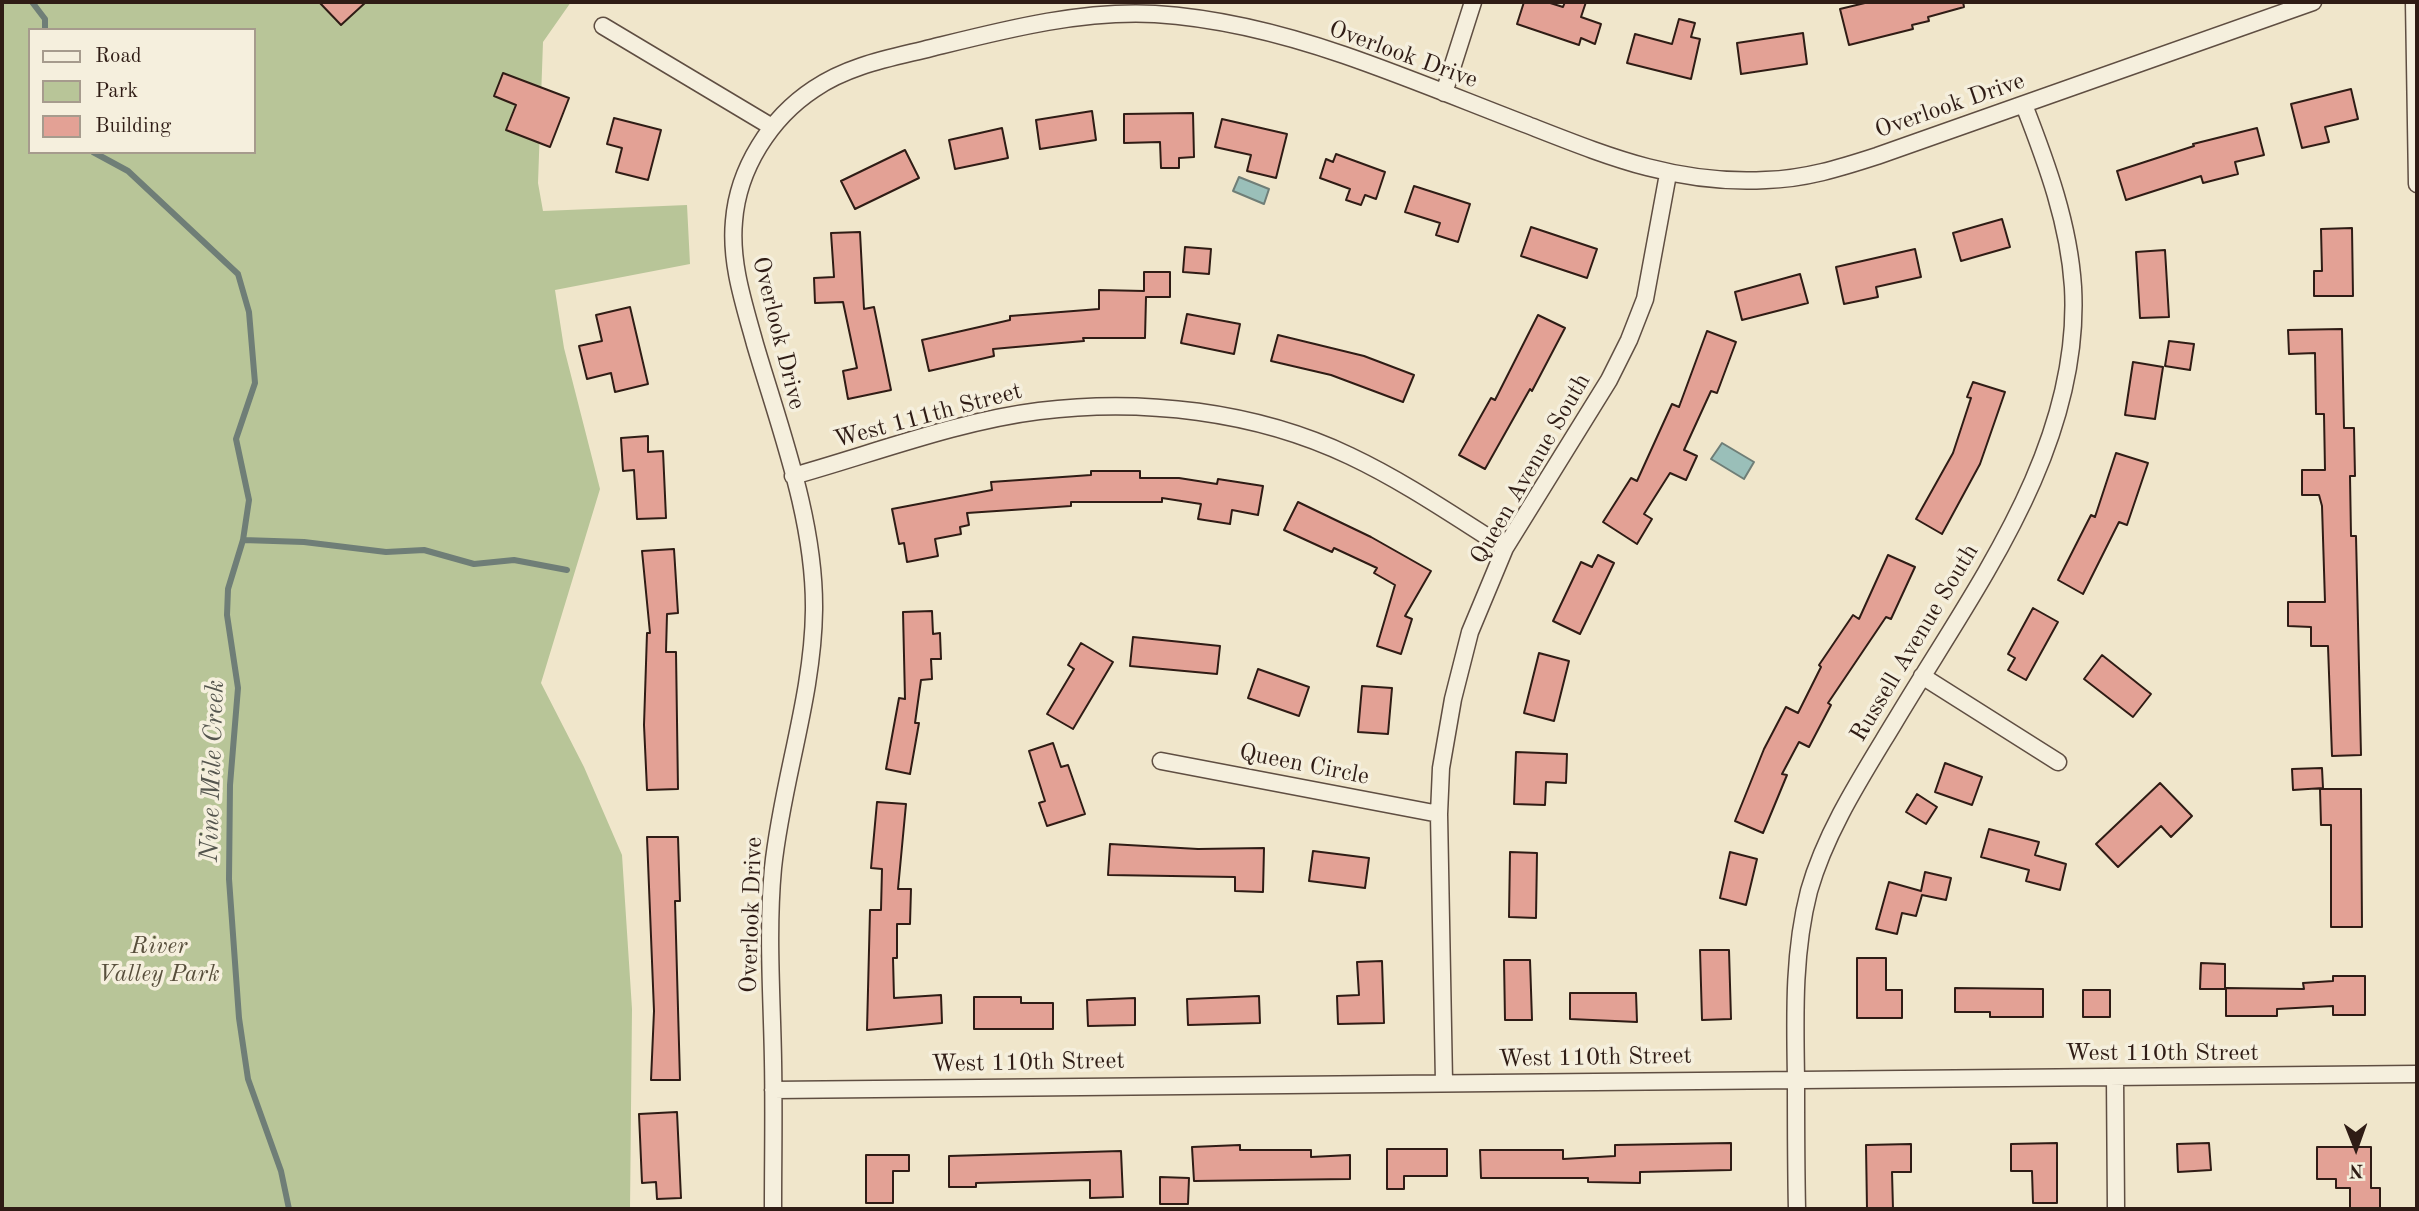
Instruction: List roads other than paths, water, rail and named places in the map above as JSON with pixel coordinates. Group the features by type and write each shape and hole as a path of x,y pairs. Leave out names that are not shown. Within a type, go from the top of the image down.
{"street":[{"path":"1444,93 1473,2"},
{"name":"Overlook Drive","path":"773,1209 769,938 773,869 782,802 810,671 814,606 807,541 793,476 734,259 733,220 742,182 759,146 772,127 811,90 845,71 1013,28 1080,18 1202,10 1331,51 1625,164 1712,180 1769,180 1824,173 2313,2"},
{"path":"2414,2 2417,184"},
{"path":"603,26 772,127"},
{"name":"Russell Avenue South","path":"1797,1209 1797,950 1810,890 1832,832 2012,523 2040,468 2060,409 2070,349 2073,288 2064,226 2048,166 2024,105"},
{"name":"Queen Avenue South","path":"1444,1082 1441,768 1453,699 1471,632 1505,548 1609,380 1629,340 1645,299 1668,174"},
{"name":"West 111th Street","path":"793,476 978,423 1037,411 1096,406 1155,407 1246,422 1284,432 1348,455 1405,485 1505,548"},
{"path":"1922,676 2058,762"},
{"name":"Queen Circle","path":"1161,761 1440,814"},
{"name":"West 110th Street","path":"773,1090 2417,1074"},
{"path":"2115,1077 2116,1209"}],"water":[{"path":"1239,177 1269,189 1264,204 1233,191"},
{"path":"1722,443 1754,462 1744,479 1711,459"}],"waterway":[{"name":"Nine Mile Creek","path":"32,2 45,19 45,28"},
{"name":"Nine Mile Creek","path":"97,154 128,171 238,274 249,312 255,383 236,439 249,500 243,540 228,589 227,615 238,688 230,785 229,879 239,1018 248,1079 281,1171 289,1209"},
{"path":"243,540 304,542 386,552 424,550 474,564 514,560 567,570"}],"park label":[{"name":"River Valley Park","path":"159,961"}]}
